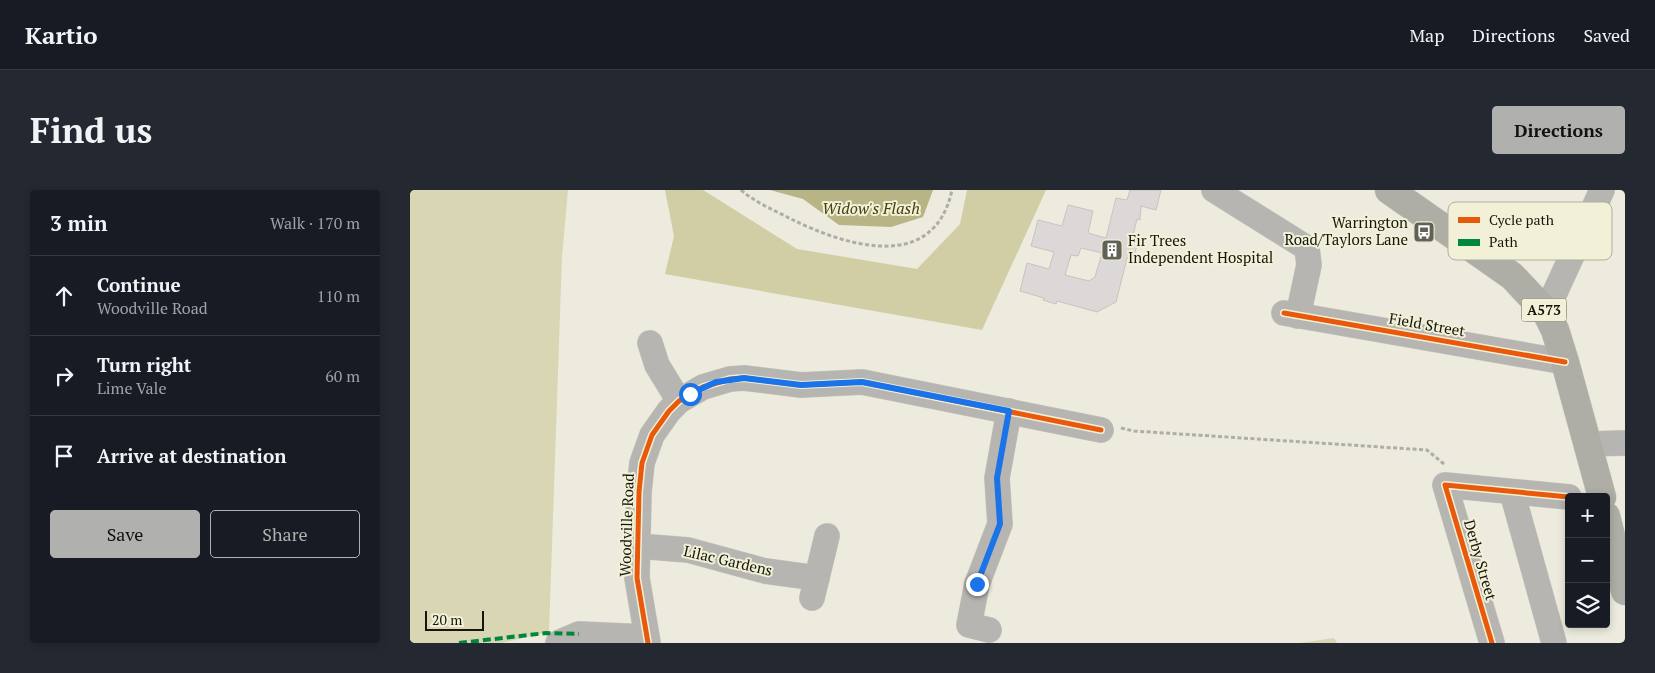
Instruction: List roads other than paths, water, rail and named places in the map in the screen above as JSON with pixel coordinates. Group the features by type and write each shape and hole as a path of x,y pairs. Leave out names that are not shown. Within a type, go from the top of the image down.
{"main road":[{"name":"A573","path":"1389,190 1448,231"},
{"name":"A573","path":"1489,260 1512,276 1546,312 1555,330 1566,362 1599,493"},
{"name":"A573","path":"1610,535 1625,591"}],"street":[{"name":"Field Street","path":"1214,190 1307,248 1309,265 1291,314 1566,362"},
{"path":"1596,202 1602,190"},
{"path":"1546,312 1570,260"},
{"path":"650,343 657,365 679,401"},
{"name":"Woodville Road","path":"647,640 638,596 639,492 642,463 652,435 679,401 716,382 730,379 759,378 801,385 862,382 1101,430"},
{"path":"970,626 977,584 1000,524 997,478 1009,411"},
{"path":"1588,444 1625,443"},
{"name":"Derby Street","path":"1492,643 1445,485 1512,492"},
{"path":"1554,643 1512,492 1565,497"},
{"name":"Lilac Gardens","path":"638,546 688,550 766,571 815,588 827,536"},
{"path":"558,643 579,634 647,640"}],"water":[{"name":"Widow's Flash","path":"770,190 933,190 923,217 891,227 839,225 803,199"}],"place":[{"name":"Warrington Road/Taylors Lane","path":"1424,232"},
{"name":"Fir Trees Independent Hospital","path":"1112,250"}]}
